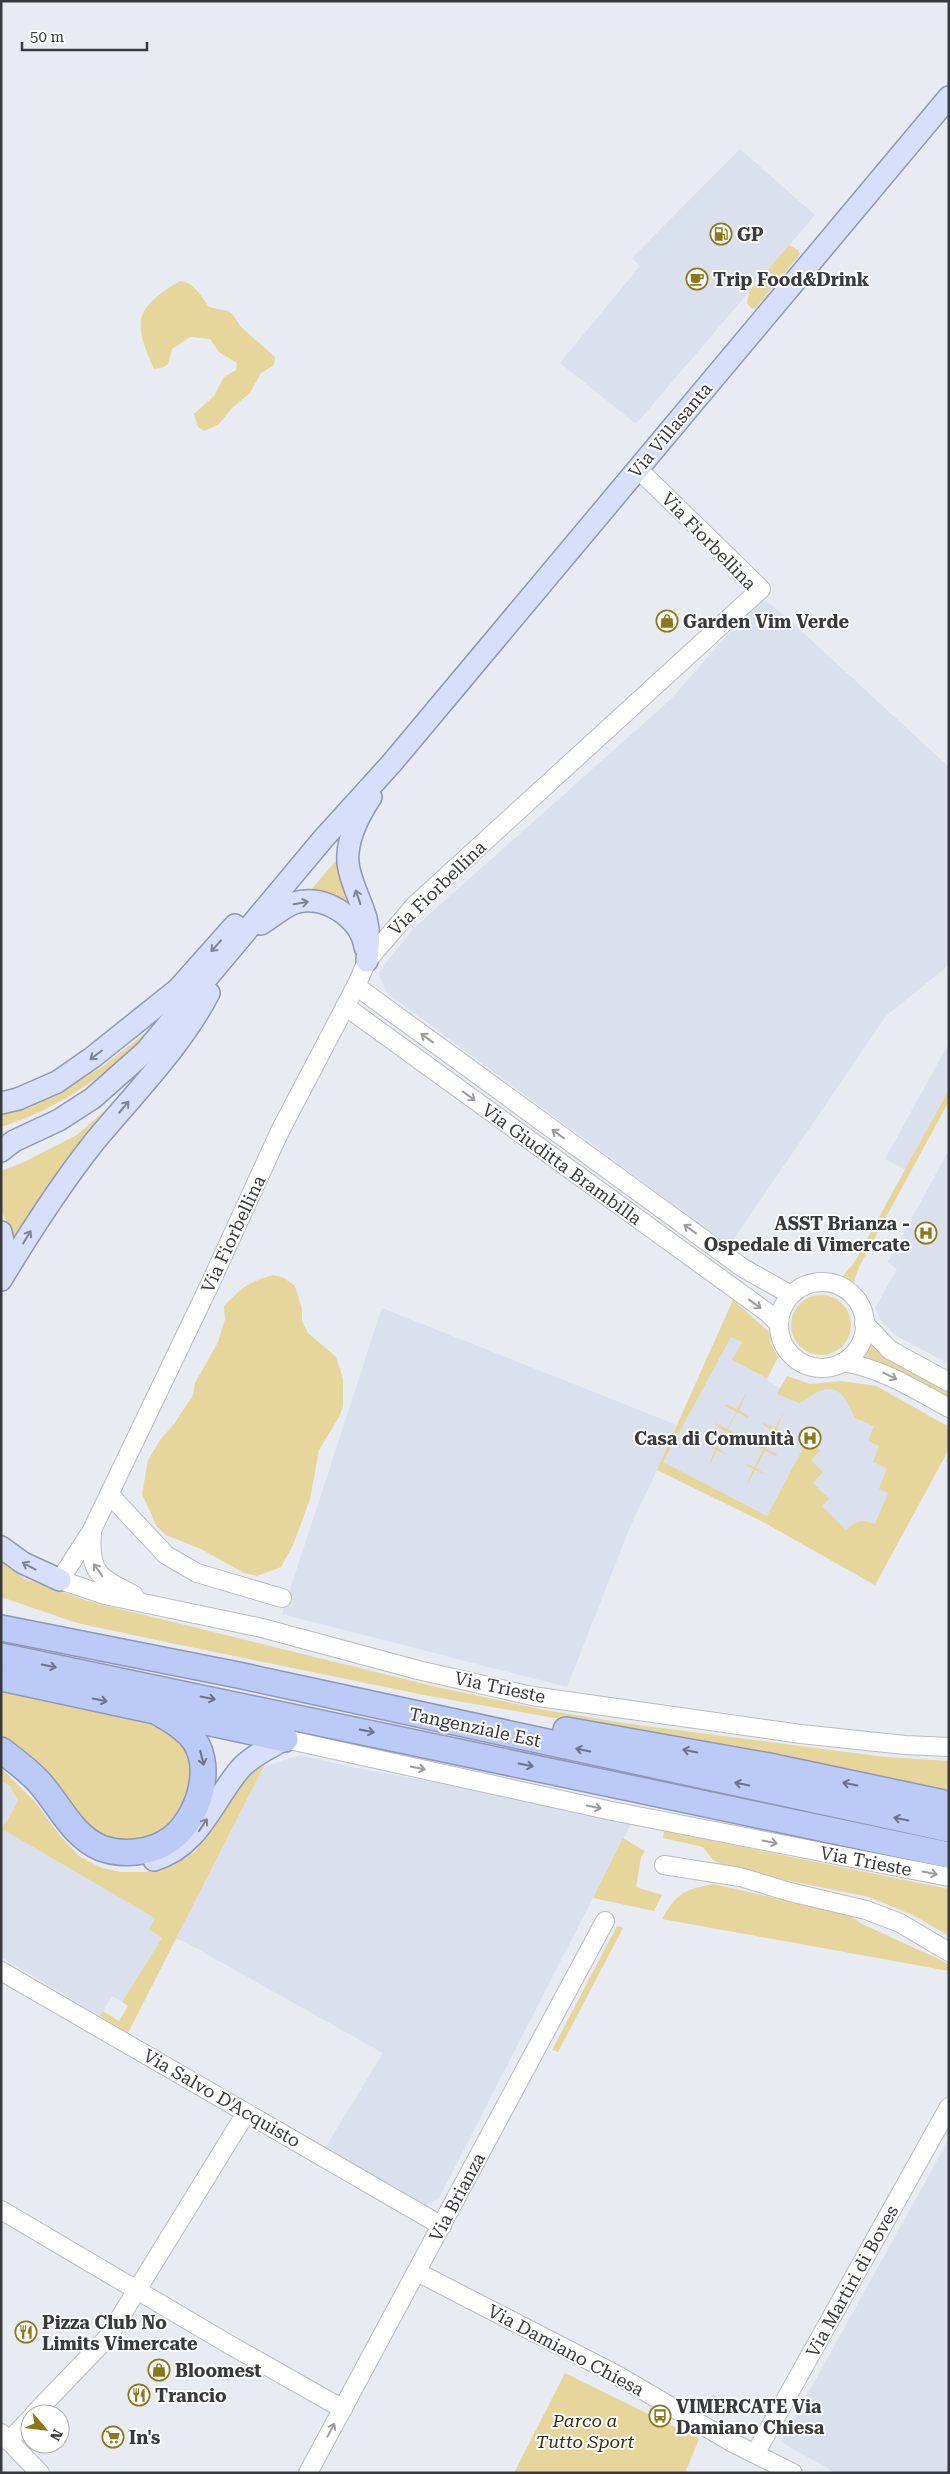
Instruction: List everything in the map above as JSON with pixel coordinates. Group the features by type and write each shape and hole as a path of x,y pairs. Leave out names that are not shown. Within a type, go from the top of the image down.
{"highway":[{"path":"1,1612 238,1675 344,1691 650,1744 949,1804"},
{"name":"Tangenziale Est","path":"1,1628 238,1675 949,1829"},
{"name":"Tangenziale Est","path":"1,1656 301,1717 949,1855"},
{"path":"1,1678 285,1739"},
{"path":"1,1750 38,1781 72,1825 90,1842 110,1850 141,1851 161,1845 178,1832 198,1798 203,1776 204,1766 200,1750 194,1739 174,1722 158,1712"}],"main road":[{"name":"Via Villasanta","path":"391,764 949,97"},
{"path":"5,1145 59,1120 93,1098 146,1051 359,798 391,764"},
{"path":"367,961 369,938 366,919 357,897 348,862 352,835 362,811 391,764"},
{"path":"1,1103 18,1099 57,1082 135,1025 178,989 324,826 359,798"},
{"path":"244,935 294,903 314,901 339,910 357,927 364,942 367,961"},
{"path":"1,1279 57,1192 94,1143 179,1041 200,1010 231,952"},
{"path":"1,1232 6,1254 1,1279"},
{"path":"1,1548 23,1563 60,1580"},
{"path":"1,1759 29,1784 62,1828 86,1852 114,1863 138,1864 164,1857 186,1844 203,1825 240,1769 246,1763 285,1739"}],"street":[{"name":"Via Fiorbellina","path":"60,1580 92,1530 210,1284 280,1131 356,986 367,961 415,905 761,589 638,469"},
{"name":"Via Giuditta Brambilla","path":"356,986 743,1268 791,1295"},
{"name":"Via Giuditta Brambilla","path":"345,1006 768,1313 779,1324"},
{"path":"864,1323 860,1345 844,1362 832,1367 819,1368 807,1366 795,1359 786,1350 780,1338 779,1324 782,1308 791,1295 810,1284 822,1282 835,1285 848,1291 857,1301 864,1323 890,1350 949,1382"},
{"path":"844,1362 871,1367 892,1376 949,1408"},
{"path":"109,1494 166,1555 197,1573 282,1598"},
{"name":"Via Fiorbellina","path":"92,1530 90,1555 95,1570 107,1581 152,1605"},
{"name":"Via Trieste","path":"60,1580 105,1595 262,1628 418,1670 532,1696 801,1734 905,1745 949,1747"},
{"name":"Via Trieste","path":"285,1739 612,1811 949,1877"},
{"path":"664,1865 740,1877 790,1892 866,1910 900,1923 949,1952"},
{"name":"Via Brianza","path":"308,2473 605,1921"},
{"name":"Via Salvo D'Acquisto","path":"1,1971 442,2226"},
{"name":"Via Martiri di Boves","path":"755,2454 949,2107"},
{"path":"44,2404 108,2337 246,2113"},
{"path":"1,2210 230,2346 343,2409"},
{"name":"Via Damiano Chiesa","path":"417,2272 617,2375 755,2454 793,2473"},
{"path":"20,2426 5,2437 40,2473"}],"shaded area":[{"path":"740,149 815,215 636,424 560,363 640,266 632,258"},
{"path":"761,597 785,616 949,767 949,965 886,1016 729,1246 387,993 379,974 415,927 670,700"},
{"name":"ASST Brianza - Ospedale di Vimercate","path":"949,1043 949,1088 905,1170 885,1159"},
{"name":"ASST Brianza - Ospedale di Vimercate","path":"949,1150 949,1364 895,1335 880,1319 875,1308 897,1269 888,1262"},
{"path":"733,1300 769,1332 772,1346 778,1357 767,1380 780,1388 787,1376 810,1384 841,1381 876,1386 949,1427 949,1449 875,1585 765,1523 658,1468 630,1527 567,1687 282,1614 382,1308 677,1425"},
{"path":"300,1755 347,1766 633,1820 439,2198 423,2207 325,2148 383,2053 185,1942 176,1939 263,1767"},
{"path":"1,1781 10,1786 18,1801 2,1829 156,1918 149,1929 163,1937 122,2002 112,1996 100,2016 1,1957"},
{"path":"949,2139 949,2473 836,2473 781,2442"}],"green space":[{"path":"789,245 798,250 800,254 755,309 751,308 747,303 749,292"},
{"path":"180,281 193,287 209,307 228,311 233,315 241,327 275,357 274,365 261,373 250,393 233,407 218,425 204,431 198,427 194,414 214,396 224,377 236,370 237,363 219,352 210,339 190,337 172,349 168,364 162,368 154,369 142,339 142,317 146,308 154,299"},
{"path":"339,857 351,902 345,905 310,891"},
{"path":"158,1024 122,1057 86,1085 47,1108 1,1127 1,1111 55,1093 102,1067"},
{"path":"137,1082 15,1238 1,1211 1,1171 22,1163 77,1135"},
{"path":"949,1089 949,1101 859,1267 853,1285 841,1278 854,1263"},
{"path":"273,1275 284,1278 295,1286 302,1309 302,1321 308,1333 336,1357 343,1379 343,1406 339,1417 319,1450 310,1499 293,1545 281,1567 257,1576 244,1573 201,1549 166,1535 157,1527 142,1494 148,1460 160,1440 174,1424 193,1395 195,1383 218,1342 225,1319 224,1306 246,1286"},
{"path":"821,1295 838,1300 846,1308 851,1325 846,1342 838,1350 821,1355 804,1350 796,1342 791,1325 796,1308 804,1300"},
{"path":"733,1300 769,1332 772,1346 778,1357 767,1378 732,1360 742,1342 731,1337 663,1462 767,1516 808,1439 820,1451 811,1460 823,1472 813,1483 829,1499 822,1506 846,1530 860,1521 875,1524 888,1493 879,1489 887,1468 873,1462 879,1446 868,1441 874,1426 855,1418 844,1397 835,1390 820,1391 799,1403 777,1394 787,1376 810,1384 841,1381 876,1386 949,1427 949,1449 875,1585 765,1523 657,1470"},
{"path":"871,1345 880,1354 949,1393 949,1400 880,1362 864,1358"},
{"path":"747,1392 739,1410 749,1416 748,1418 737,1412 728,1429 739,1435 738,1437 727,1431 718,1448 728,1456 717,1450 708,1468 715,1449 705,1444 717,1447 725,1431 715,1425 716,1423 727,1429 736,1412 725,1406 726,1404 737,1409"},
{"path":"784,1411 777,1429 787,1435 786,1437 775,1432 766,1449 777,1454 776,1456 765,1451 756,1468 766,1475 755,1470 746,1487 753,1469 743,1463 754,1467 763,1450 753,1444 754,1442 765,1448 774,1431 763,1425 764,1423 775,1428"},
{"path":"1,1560 25,1579 88,1601 441,1688 545,1710 631,1724 885,1757 949,1761 949,1796 600,1726 429,1696 77,1623 1,1597"},
{"path":"1,1689 132,1717 163,1729 182,1742 192,1759 195,1779 179,1822 142,1845 100,1838 1,1739"},
{"path":"268,1758 128,2033 100,2016 103,2011 119,2021 128,2006 122,2002 162,1938 149,1929 155,1918 2,1829 18,1801 10,1786 1,1781 1,1768 35,1802 61,1837 80,1857 102,1868 121,1872 145,1872 172,1866 196,1851 247,1774"},
{"path":"664,1831 949,1889 949,1936 913,1915 869,1897 727,1868 713,1860 703,1847 663,1838"},
{"path":"623,1838 645,1851 641,1857 636,1887 662,1895 654,1911 593,1898"},
{"path":"713,1884 847,1914 862,1924 941,1960 949,1965 949,1971 662,1919 672,1903 682,1894 694,1888"},
{"path":"617,1926 623,1928 558,2052 552,2050"},
{"name":"Parco a Tutto Sport","path":"565,2373 699,2439 685,2473 514,2473"}],"place":[{"name":"GP","path":"721,234"},
{"name":"Trip Food&Drink","path":"697,279"},
{"name":"Garden Vim Verde","path":"667,621"},
{"name":"ASST Brianza - Ospedale di Vimercate","path":"926,1233"},
{"name":"Casa di Comunità","path":"810,1438"},
{"name":"Pizza Club No Limits Vimercate","path":"26,2332"},
{"name":"Bloomest","path":"159,2370"},
{"name":"Trancio","path":"139,2395"},
{"name":"VIMERCATE Via Damiano Chiesa","path":"660,2416"},
{"name":"In's","path":"113,2437"}]}
